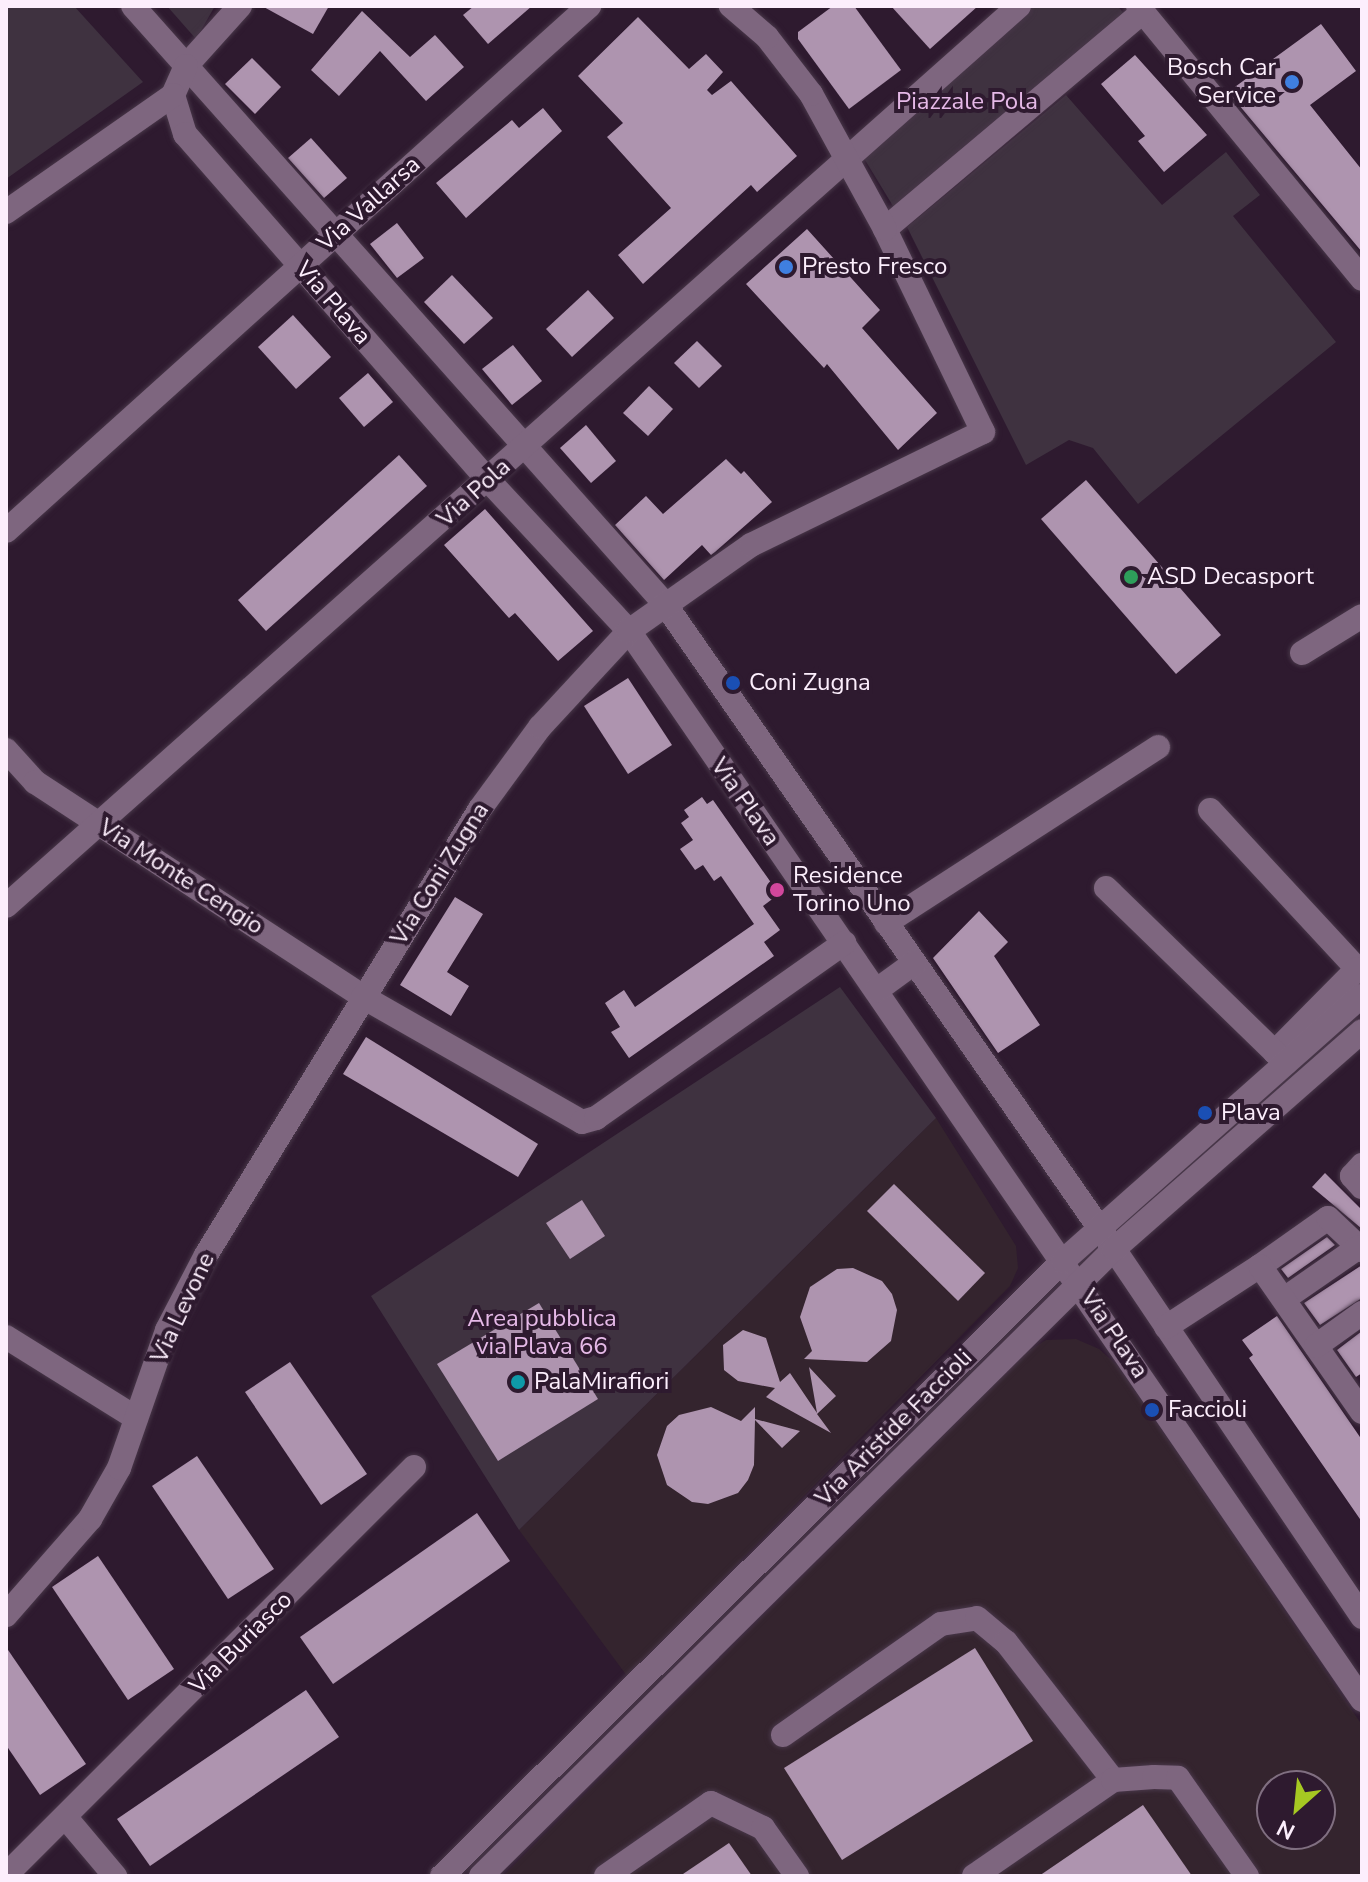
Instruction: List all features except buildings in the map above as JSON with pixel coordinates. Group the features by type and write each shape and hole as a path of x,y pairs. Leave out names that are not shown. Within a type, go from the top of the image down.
{"street":[{"name":"Via Plava","path":"133,6 665,604 1166,1327 1362,1617"},
{"path":"6,212 173,95 186,66 240,6"},
{"name":"Via Vallarsa","path":"6,531 589,6"},
{"path":"731,6 767,37 811,94 885,229 1141,9 1362,279"},
{"path":"846,161 1019,6"},
{"name":"Via Plava","path":"173,95 185,134 489,481 629,631 1080,1284 1362,1700"},
{"name":"Via Pola","path":"6,906 489,481 525,445 846,161"},
{"name":"Via Coni Zugna","path":"363,997 480,809 540,727 629,631 751,545 983,432 885,229"},
{"path":"1302,653 1362,616"},
{"path":"886,923 1158,747"},
{"name":"Via Monte Cengio","path":"6,750 35,782 363,997"},
{"path":"1210,810 1357,969 1280,1058"},
{"path":"1106,888 1305,1082"},
{"path":"363,997 582,1122 596,1118 844,943"},
{"path":"877,990 914,963"},
{"name":"Via Aristide Faccioli","path":"481,1876 1080,1284 1106,1240 1280,1058 1362,996"},
{"name":"Via Levone","path":"6,1615 90,1519 119,1468 167,1330 206,1255 363,997"},
{"name":"Via Aristide Faccioli","path":"442,1876 1063,1261 1106,1240 1305,1082 1362,1031"},
{"path":"1362,1165 1352,1176 1362,1187"},
{"name":"Via Plava","path":"1166,1327 1328,1218 1360,1248"},
{"path":"1284,1299 1360,1248"},
{"path":"1260,1266 1359,1401"},
{"path":"1316,1346 1362,1313"},
{"path":"6,1337 136,1418"},
{"name":"Via Buriasco","path":"6,1875 67,1819 414,1467"},
{"path":"783,1735 941,1624 977,1618 1006,1642 1113,1780"},
{"path":"974,1876 1113,1780 1178,1778 1247,1876"},
{"path":"606,1876 711,1803 763,1828 797,1876"},
{"path":"67,1819 115,1876"}],"shaded area":[{"path":"936,1118 1016,1246 1018,1268 1010,1286 627,1676 519,1530"},
{"path":"1076,1339 1099,1349 1118,1366 1362,1725 1362,1876 503,1876 1027,1352 1046,1340"}],"green space":[{"path":"6,6 74,6 143,82 6,179"},
{"path":"167,6 215,6 196,39"},
{"name":"Piazzale Pola","path":"1024,6 1118,6 1124,14 896,211 862,155"},
{"path":"1066,95 1162,205 1226,152 1260,195 1233,216 1336,342 1138,504 1093,448 1069,440 1026,465 907,227"},
{"name":"Area pubblica via Plava 66","path":"840,987 936,1118 519,1530 371,1296"}],"place":[{"name":"Bosch Car Service","path":"1292,82"},
{"name":"Presto Fresco","path":"786,267"},
{"name":"ASD Decasport","path":"1131,577"},
{"name":"Coni Zugna","path":"733,683"},
{"name":"Residence Torino Uno","path":"777,890"},
{"name":"Plava","path":"1205,1113"},
{"name":"PalaMirafiori","path":"518,1382"},
{"name":"Faccioli","path":"1152,1410"}]}
